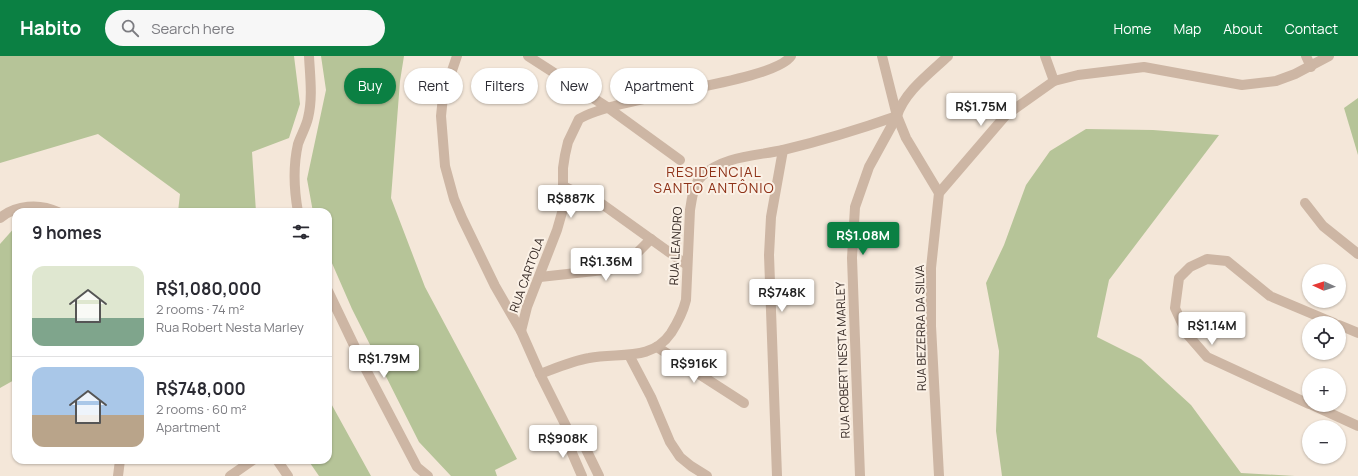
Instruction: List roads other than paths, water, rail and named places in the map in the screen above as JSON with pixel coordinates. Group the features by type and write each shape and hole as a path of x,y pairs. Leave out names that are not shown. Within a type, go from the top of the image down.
{"street":[{"path":"297,208 295,197 295,173 298,144 308,118 311,95 309,56"},
{"path":"458,56 443,96 441,116 445,166 454,198 495,286 521,331 540,374 571,436 572,453 582,476"},
{"path":"528,56 607,107 680,160"},
{"name":"RUA CARTOLA","path":"521,331 527,306 540,277 563,210 563,168 565,155 568,142 576,124 582,117 607,107 754,75 783,64 791,56"},
{"path":"882,56 897,116 906,138 939,193 1006,115 1054,81 1106,70 1144,68 1242,85 1276,82 1311,67 1329,56"},
{"name":"RUA ROBERT NESTA MARLEY","path":"860,476 852,258 855,207 869,167 897,116 900,107 921,82 948,56"},
{"path":"1045,56 1054,81"},
{"path":"1306,56 1311,67"},
{"name":"RUA LEANDRO","path":"657,348 667,338 683,312 686,300 690,210 692,195 701,176 712,168 729,161 783,150 897,116"},
{"path":"777,476 769,255 771,217 783,150"},
{"path":"563,186 602,204 687,265"},
{"name":"RUA BEZERRA DA SILVA","path":"939,193 932,268 931,326 939,476"},
{"path":"1305,203 1323,226 1358,254"},
{"path":"20,208 32,206 41,208"},
{"path":"0,218 9,210 12,209"},
{"path":"540,277 622,268 651,239"},
{"path":"1302,401 1207,357 1187,334 1175,308 1179,278 1190,267 1207,259 1227,261 1270,296 1317,316"},
{"path":"332,299 363,364 417,467 428,476"},
{"path":"1346,328 1358,332"},
{"path":"540,374 575,360 591,357 629,355 650,351 657,348 744,403"},
{"path":"629,355 680,457 707,476"},
{"path":"1327,412 1358,426"},
{"path":"571,436 583,444 595,474"},
{"path":"118,476 120,464"},
{"path":"230,476 247,464"},
{"path":"279,464 288,476"}],"district":[{"name":"RESIDENCIAL SANTO ANTÔNIO","path":"714,180"}]}
